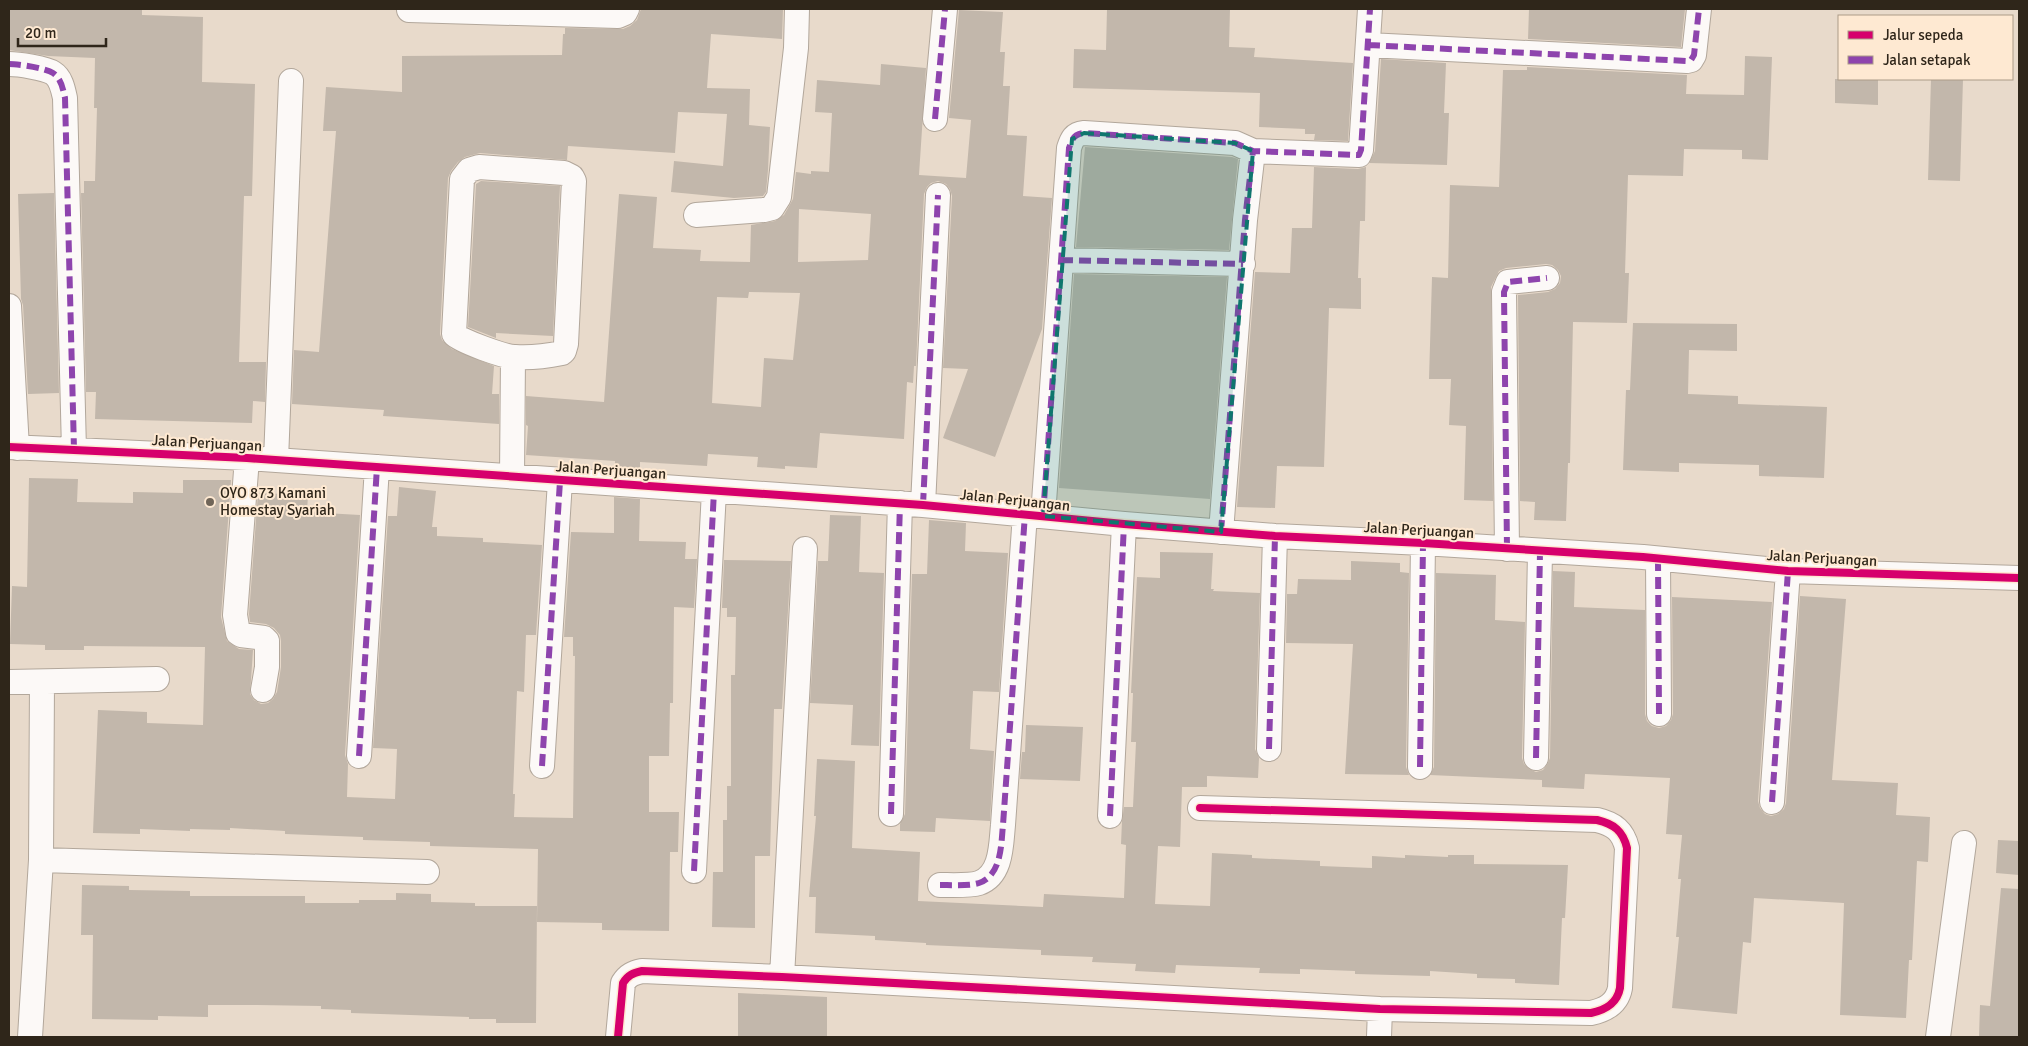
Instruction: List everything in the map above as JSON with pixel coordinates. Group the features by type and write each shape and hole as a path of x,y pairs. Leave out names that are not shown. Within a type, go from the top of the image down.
{"street":[{"path":"409,10 618,16 625,13 627,9"},
{"path":"696,215 764,210 772,208 779,197 796,48 797,9"},
{"path":"935,119 945,9"},
{"path":"940,885 979,883 990,876 997,865 1004,825 1061,260 1069,148 1072,139 1077,134 1235,143 1253,151 1359,155 1361,150 1370,9"},
{"path":"1368,45 1691,60 1694,55 1699,9"},
{"path":"9,64 53,73 62,84 65,98 74,450"},
{"path":"276,460 291,81"},
{"path":"1221,532 1242,264 1253,151"},
{"path":"474,168 564,173 572,177 574,181 566,348 562,353 557,354 513,357 467,342 454,334 462,179 464,174 474,168"},
{"path":"891,814 912,504 938,195"},
{"path":"1061,260 1242,264"},
{"path":"1507,549 1504,292 1508,282 1547,278"},
{"path":"9,306 13,448"},
{"path":"512,476 513,357"},
{"name":"Jalan Perjuangan","path":"13,448 247,458 512,476 560,481 912,504 1221,532 1658,559 1788,571 2019,578"},
{"path":"247,458 235,608 238,633 264,638 266,641 268,667 263,690"},
{"path":"359,756 377,467"},
{"path":"542,766 560,481"},
{"path":"694,871 714,491"},
{"path":"1110,816 1124,524"},
{"path":"1269,749 1275,536"},
{"path":"1420,767 1423,543"},
{"path":"782,977 806,549"},
{"path":"1536,758 1540,552"},
{"path":"1658,559 1659,714"},
{"path":"1772,802 1788,571"},
{"path":"9,682 157,679"},
{"path":"30,1037 41,860 42,682"},
{"path":"618,1037 623,983 627,977 642,971 1380,1009 1591,1013 1603,1010 1616,1000 1620,988 1627,848 1623,835 1610,824 1597,820 1200,808"},
{"path":"1938,1037 1964,842"},
{"path":"41,860 427,872"},
{"path":"1379,1037 1380,1009"}],"highlighted area":[{"path":"1084,133 1235,143 1253,151 1221,532 1043,516 1072,139"}],"building":[{"path":"9,9 142,9 142,15 203,17 202,82 255,84 252,196 244,196 239,362 266,362 265,402 253,401 252,423 95,419 96,392 86,392 81,193 84,193 84,181 95,181 97,108 94,108 95,58 48,56 9,50"},
{"path":"641,9 783,9 782,39 711,34 707,88 750,89 749,125 770,127 766,192 763,196 734,198 671,192 674,161 723,166 727,114 678,112 675,153 568,146 567,160 480,153 465,157 458,162 448,178 440,334 442,340 452,349 494,366 492,394 499,394 499,424 383,416 384,410 292,404 294,350 319,352 336,131 323,131 326,87 402,92 402,56 562,55 565,28 623,29 637,20"},
{"path":"1107,9 1230,9 1229,47 1255,48 1254,57 1353,63 1348,141 1314,140 1315,134 1305,134 1305,129 1259,127 1260,93 1073,88 1074,49 1106,50"},
{"path":"1529,9 1685,9 1681,47 1528,39"},
{"path":"959,10 1003,12 1000,52 1005,52 1003,86 1010,86 1007,135 1027,136 1023,196 1052,198 1042,329 995,457 943,438 968,369 943,368 952,196 946,184 938,181 931,183 924,194 916,366 914,366 913,383 907,382 904,439 820,433 817,468 785,466 785,469 757,467 758,457 708,454 707,466 640,462 640,472 615,470 615,461 526,455 528,426 526,425 526,396 604,402 619,194 657,197 653,248 701,250 700,261 750,262 751,225 775,221 784,215 793,199 796,172 811,174 811,171 829,172 832,113 815,112 817,80 880,85 881,64 926,68 919,175 966,178 971,120 949,118","holes":["799,209 871,214 868,260 798,262","749,292 800,293 793,360 764,358 761,407 712,403 717,297 748,298"]},
{"path":"1745,56 1772,57 1768,160 1742,159 1742,150 1684,149 1683,176 1628,175 1625,273 1629,273 1627,323 1573,322 1570,463 1568,463 1566,521 1534,520 1535,502 1520,501 1518,295 1548,292 1555,289 1560,283 1561,276 1552,265 1506,268 1499,271 1491,287 1493,501 1464,500 1466,426 1449,425 1451,379 1429,379 1432,277 1448,278 1450,185 1499,187 1503,70 1527,70 1527,67 1687,75 1686,94 1744,95"},
{"path":"1381,59 1446,63 1444,113 1449,113 1447,165 1369,163 1375,151"},
{"path":"1835,79 1878,80 1878,105 1835,103"},
{"path":"1931,80 1963,80 1960,181 1928,180"},
{"path":"1085,147 1232,157 1238,159 1229,250 1076,247"},
{"path":"1314,167 1358,169 1366,167 1365,221 1360,221 1358,278 1361,278 1361,309 1329,308 1324,467 1277,466 1275,508 1237,507 1255,272 1290,273 1292,228 1312,228"},
{"path":"481,181 560,186 553,336 496,333 496,338 468,327 476,184"},
{"path":"54,193 59,393 28,394 23,305 21,299 18,194"},
{"path":"1074,274 1227,277 1210,499 1059,488"},
{"path":"1633,323 1737,324 1737,351 1689,350 1688,394 1738,396 1738,404 1827,407 1824,478 1759,476 1759,465 1679,463 1679,472 1623,470 1626,390 1630,390"},
{"path":"29,478 78,479 77,502 133,503 133,492 183,493 183,480 231,480 221,617 227,641 239,649 253,650 250,694 254,700 261,704 268,703 277,692 281,667 281,641 280,635 274,628 266,624 250,622 258,493 308,495 307,512 360,515 345,755 348,764 347,797 395,799 397,749 373,748 388,516 397,516 399,487 436,491 432,527 437,527 437,536 483,538 483,542 542,545 536,635 526,635 524,692 517,691 513,794 515,794 514,817 573,818 575,656 573,656 573,637 564,637 571,532 614,533 614,497 640,499 639,541 686,542 685,559 697,559 694,608 674,607 673,703 670,703 669,756 649,756 649,812 679,812 678,852 670,852 669,931 602,930 602,923 537,922 538,849 430,846 430,842 363,840 363,837 285,834 285,831 230,828 230,830 190,829 190,831 140,829 140,834 93,833 98,710 147,712 147,723 203,725 205,647 84,646 84,650 45,650 45,645 10,644 12,586 27,587"},
{"path":"830,515 861,516 859,572 884,573 879,746 851,745 853,705 810,703 818,561 828,561"},
{"path":"929,520 966,523 965,551 1008,553 999,692 973,691 970,749 994,751 990,821 936,818 935,832 900,831 900,824 905,814 912,574 927,574"},
{"path":"1160,552 1213,553 1211,589 1214,589 1213,591 1260,593 1255,749 1259,758 1258,778 1207,776 1207,787 1182,787 1180,847 1158,846 1155,904 1210,906 1212,853 1252,855 1252,858 1320,861 1320,866 1372,868 1372,856 1405,858 1405,855 1448,857 1448,855 1474,855 1474,864 1568,865 1565,918 1562,918 1559,985 1515,983 1515,979 1477,978 1477,974 1430,971 1430,976 1355,974 1355,971 1300,969 1300,974 1259,973 1260,968 1176,965 1175,973 1135,971 1136,964 1092,962 1093,957 1041,955 1041,950 926,945 926,943 875,940 875,936 815,933 816,897 809,897 816,816 814,816 817,759 855,761 852,848 920,852 918,901 1043,907 1044,894 1124,898 1126,845 1121,844 1122,821 1124,807 1133,807 1136,742 1131,742 1133,693 1131,693 1137,577 1160,578"},
{"path":"724,560 791,561 782,709 774,709 770,856 755,856 755,928 712,927 713,872 723,872 723,820 727,820 727,786 731,786 731,675 735,675 736,617 727,617 727,608 722,608"},
{"path":"1351,561 1400,563 1400,572 1409,573 1406,767 1409,775 1345,774 1353,644 1286,643 1287,594 1297,594 1298,579 1351,580"},
{"path":"1553,571 1575,572 1574,607 1645,610 1645,714 1647,721 1652,726 1659,728 1666,726 1673,714 1672,597 1772,602 1758,801 1760,808 1765,814 1771,816 1778,814 1784,809 1786,803 1800,596 1846,599 1832,780 1898,783 1896,815 1930,817 1928,862 1917,861 1912,960 1909,960 1906,1018 1840,1015 1844,903 1754,898 1751,943 1743,942 1737,1014 1672,1008 1679,937 1676,937 1681,879 1678,879 1682,835 1666,834 1670,778 1585,774 1584,789 1542,787 1542,780 1430,775 1434,767 1436,573 1496,575 1495,620 1525,622 1522,758 1524,764 1529,769 1536,772 1543,770 1550,758"},
{"path":"1026,725 1083,727 1080,781 1020,779 1022,752 1025,752"},
{"path":"1998,840 2019,841 2019,875 1996,873"},
{"path":"82,885 129,886 129,890 190,891 190,896 305,896 305,903 359,903 359,900 396,900 396,893 431,894 431,902 475,903 475,906 537,906 536,1023 496,1023 496,1019 469,1019 469,1017 351,1013 351,1010 321,1009 321,1006 257,1005 208,1005 208,1017 158,1016 158,1020 92,1019 93,935 81,935"},
{"path":"2001,888 2019,889 2019,1037 1979,1037 1980,1005 1990,1006"},
{"path":"738,993 827,997 827,1037 738,1037"}],"marked path":[{"path":"935,119 945,9"},
{"path":"1043,516 1069,148 1072,140 1078,134 1084,133 1235,143 1253,151 1359,155 1361,150 1370,9"},
{"path":"1368,45 1687,61 1691,60 1694,55 1699,9"},
{"path":"9,64 38,68 53,73 60,81 65,98 74,450"},
{"path":"1221,532 1245,220 1253,151"},
{"path":"923,505 938,195"},
{"path":"1061,260 1243,264"},
{"path":"1507,549 1504,292 1508,282 1547,278"},
{"path":"359,756 377,467"},
{"path":"542,766 560,481"},
{"path":"694,871 714,491"},
{"path":"891,814 900,503"},
{"path":"940,885 975,884 987,879 996,866 1001,850 1025,514"},
{"path":"1110,816 1124,524"},
{"path":"1269,749 1275,536"},
{"path":"1420,767 1423,543"},
{"path":"1536,758 1540,552"},
{"path":"1658,559 1659,714"},
{"path":"1772,802 1788,571"}],"cycle path":[{"path":"9,447 247,458 923,505 1275,536 1643,557 1788,571 2019,578"},
{"path":"618,1037 623,983 631,975 642,971 1380,1009 1591,1013 1610,1005 1618,994 1620,988 1627,848 1623,837 1613,826 1597,820 1200,808"}],"place":[{"name":"OYO 873 Kamani Homestay Syariah","path":"210,502"}]}
